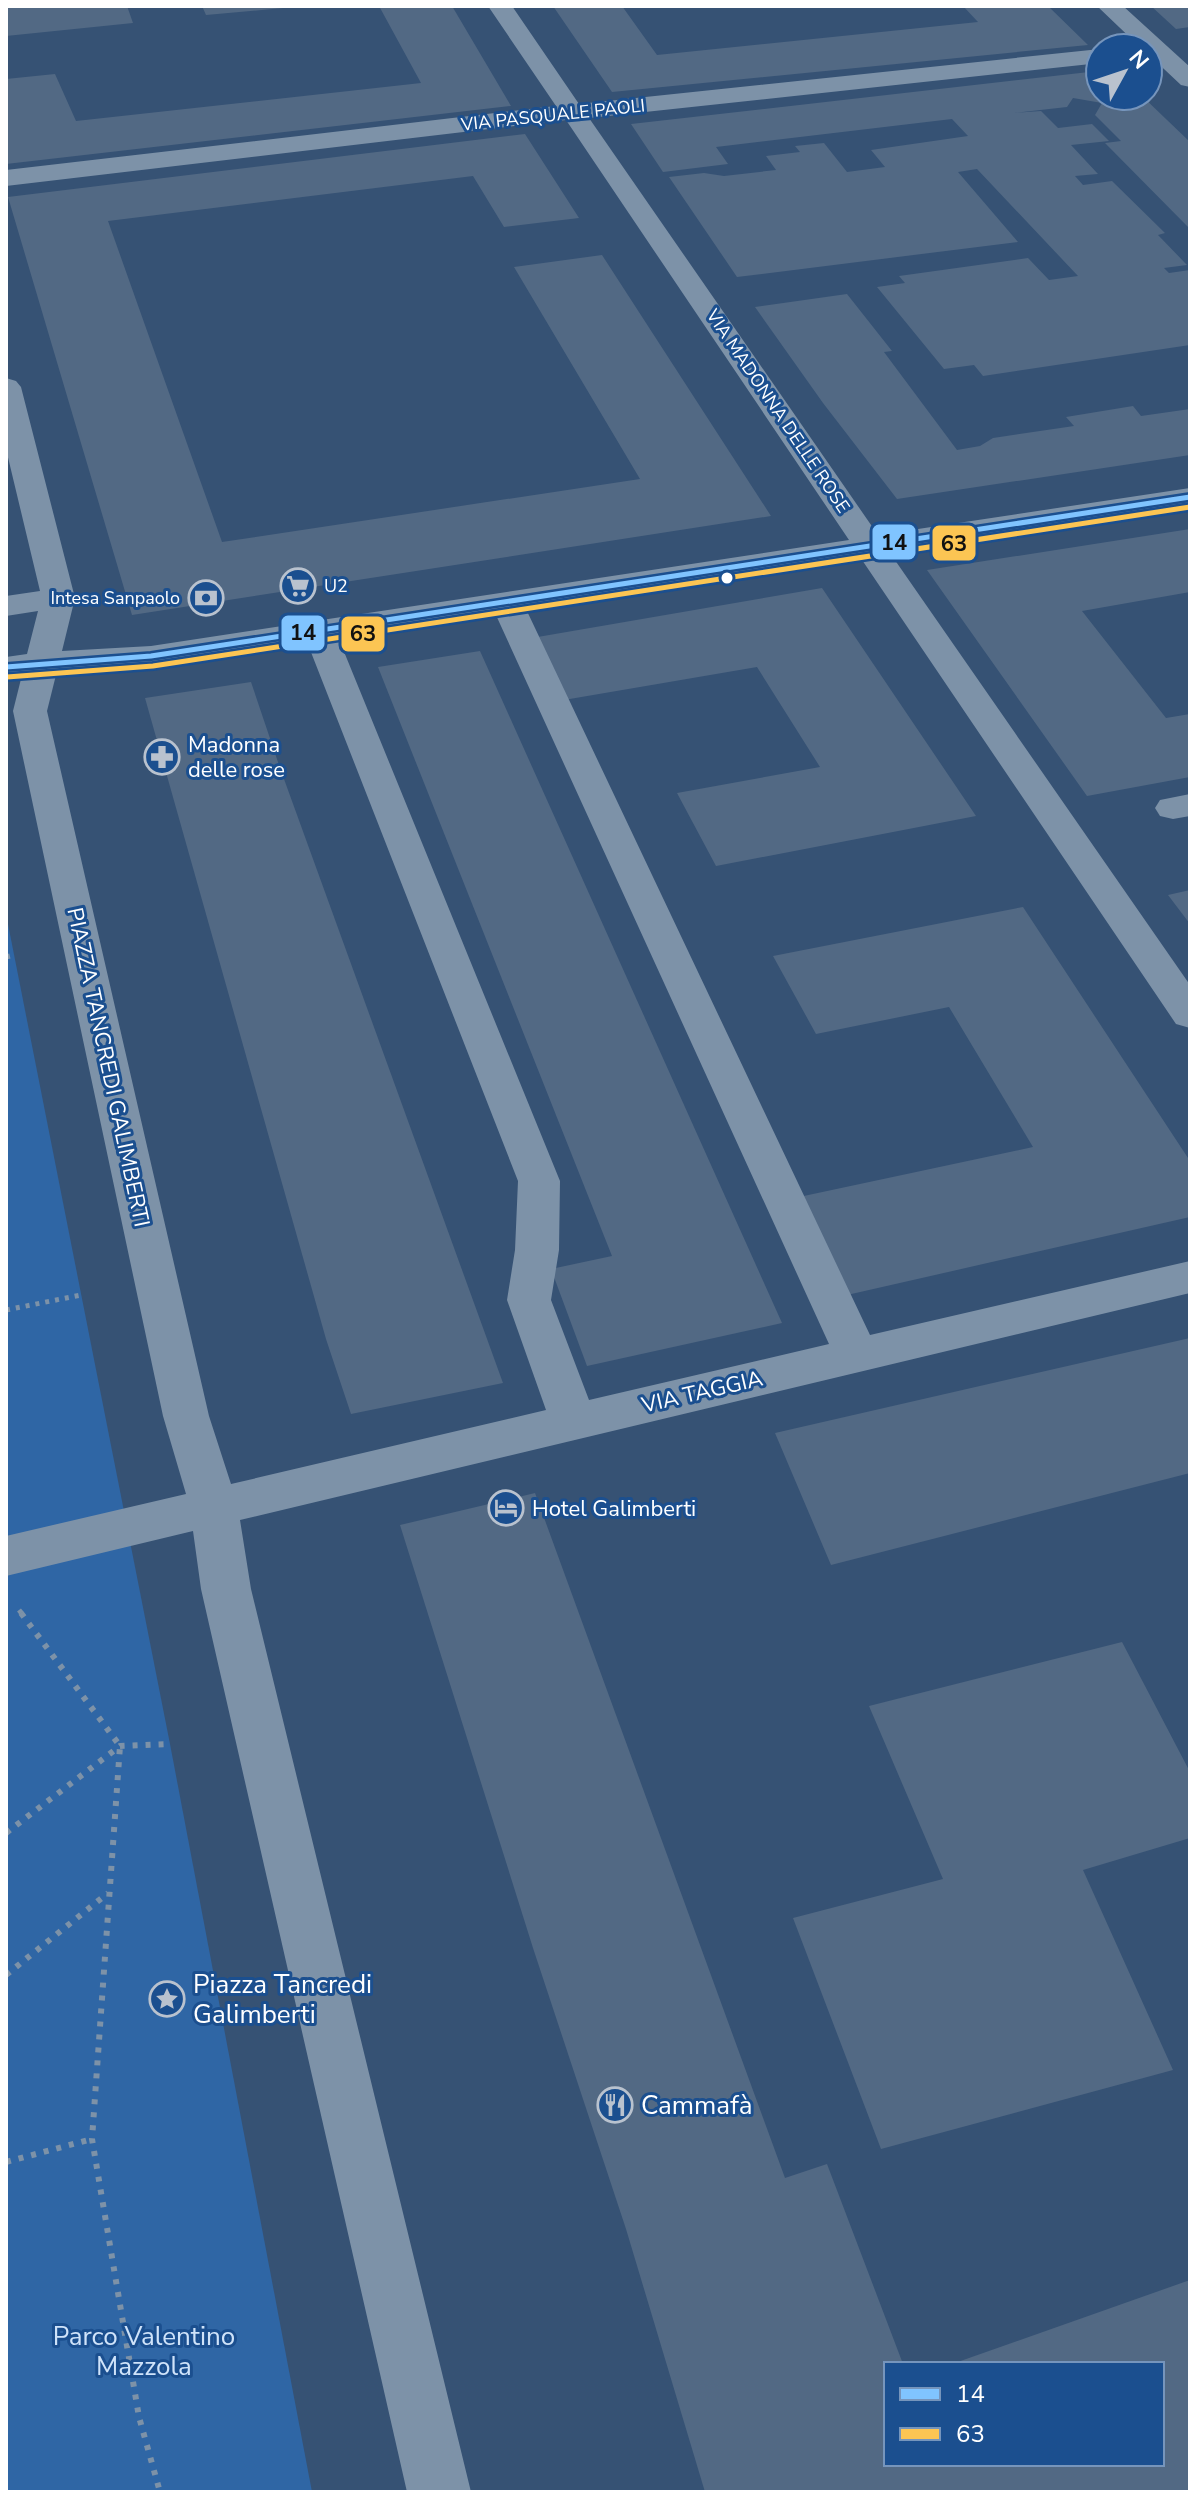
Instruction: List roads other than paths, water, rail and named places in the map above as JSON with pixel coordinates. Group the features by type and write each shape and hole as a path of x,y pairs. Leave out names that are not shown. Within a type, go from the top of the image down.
{"street":[{"name":"VIA MADONNA DELLE ROSE","path":"500,6 1190,1015"},
{"path":"1109,6 1134,32"},
{"path":"1164,49 1190,46"},
{"name":"VIA PASQUALE PAOLI","path":"6,178 572,112 1084,58"},
{"path":"1164,59 1190,80"},
{"path":"6,387 58,598 6,606"},
{"path":"24,664 151,656 1190,497"},
{"name":"PIAZZA TANCREDI GALIMBERTI","path":"58,598 24,664 30,711 186,1416 214,1507 226,1589 439,2492"},
{"path":"506,602 857,1355"},
{"path":"319,631 539,1181 537,1250 529,1300 574,1422"},
{"name":"VIA TAGGIA","path":"214,1507 1190,1277"},
{"path":"6,1556 214,1507"}],"place":[{"name":"U2","path":"298,586"},
{"name":"Intesa Sanpaolo","path":"206,598"},
{"name":"Madonna delle rose","path":"162,757"},
{"name":"Hotel Galimberti","path":"506,1508"},
{"name":"Piazza Tancredi Galimberti","path":"167,1999"},
{"name":"Cammafà","path":"615,2105"}],"park label":[{"name":"Parco Valentino Mazzola","path":"144,2351"}]}
